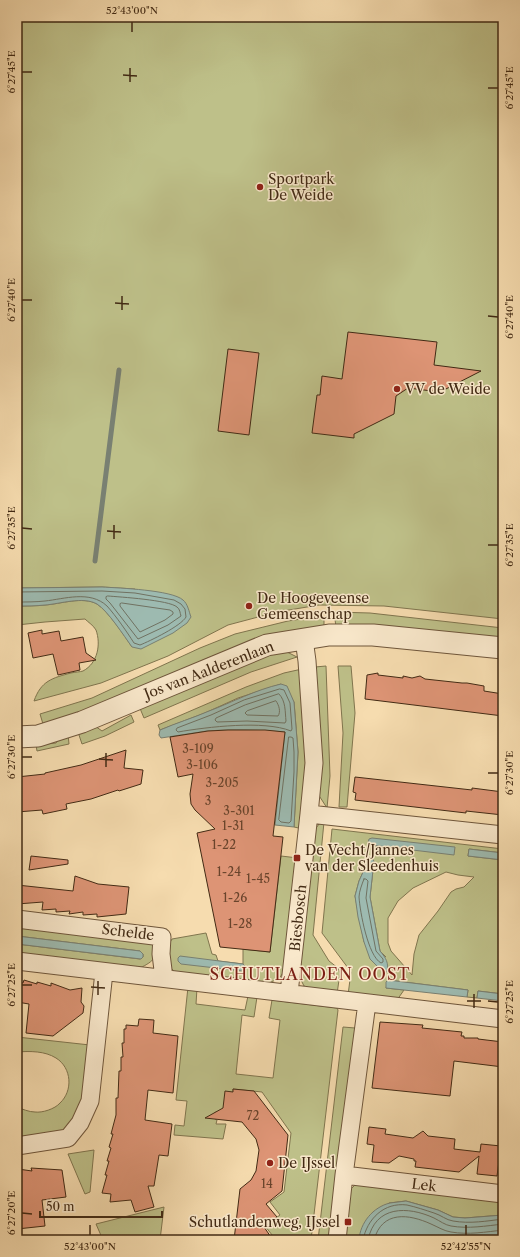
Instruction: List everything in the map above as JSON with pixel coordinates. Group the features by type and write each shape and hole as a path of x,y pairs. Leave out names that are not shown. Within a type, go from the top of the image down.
{"street":[{"name":"Jos van Aalderenlaan","path":"17,737 38,736 82,722 267,645 329,635 373,635 503,648"},
{"name":"Biesbosch","path":"289,993 314,763 307,661 304,639"},
{"path":"309,814 503,835"},
{"name":"Schelde","path":"17,919 162,936 161,954 164,978"},
{"path":"17,962 164,978 503,1019"},
{"path":"17,1146 68,1138 80,1123 90,1101 104,972"},
{"path":"338,1240 344,1175 367,1003"},
{"name":"Lek","path":"344,1175 503,1194"}],"green space":[{"name":"Sportpark De Weide","path":"17,17 503,17 503,619 384,606 319,605 277,612 228,625 168,656 101,683 34,701 40,689 48,681 64,675 83,671 88,668 97,653 97,635 96,630 85,619 17,625 17,606 42,605 71,601 85,601 97,604 116,624 132,647 135,589 102,587 17,588"},
{"path":"334,612 370,613 503,628 503,642 336,627"},
{"path":"320,616 324,619 324,627 243,644 203,660 136,692 92,710 43,724 40,714 92,698 200,648 235,634 288,621"},
{"path":"285,651 297,657 251,672 144,718 139,706 265,653"},
{"path":"326,666 330,776 327,808 318,794 315,667"},
{"path":"338,666 351,666 355,713 347,807 339,807 343,733"},
{"path":"302,669 307,752 303,829 294,827 298,752 294,702 281,684 238,698 205,713 160,730 158,725 246,687 284,673"},
{"path":"131,715 134,722 105,736 82,744 78,732 95,726 102,731"},
{"path":"68,734 69,744 37,751 36,745 56,743 60,737"},
{"path":"324,822 313,935 329,961 338,968 340,973 337,994 315,990 304,986 299,976 314,831 319,824"},
{"path":"332,829 503,849 503,853 469,849 468,856 503,860 503,994 478,991 477,998 467,997 468,990 388,980 386,988 404,990 397,1000 348,995 351,972 322,933","holes":["374,861 370,897 380,951 386,957 364,942 355,896 364,870","446,872 474,877 464,887 451,892 419,935 414,954 412,975 391,951 388,943 388,918 398,901 413,888"]},
{"path":"281,856 298,858 284,971 279,979 265,984 177,974 170,967 168,946 172,939 206,933 212,954 216,955 218,961 243,964 243,949 270,952"},
{"path":"17,925 152,942 155,955 152,961 140,968 17,953 17,944 140,959 143,957 143,954 140,951 17,936"},
{"path":"188,987 197,988 196,1004 245,1010 248,996 257,997 254,1017 242,1015 236,1074 273,1078 280,1020 269,1018 272,1000 337,1008 338,1010 311,1240 276,1240 265,1226 280,1215 270,1202 284,1192 291,1133 262,1092 233,1089 223,1112 214,1113 215,1119 217,1120 216,1124 226,1124 223,1139 174,1135 175,1125 184,1126 187,1101 176,1100"},
{"path":"343,1027 355,1028 332,1240 318,1240"},
{"path":"17,1037 90,1045 80,1109 65,1130 17,1138 17,1107 28,1111 41,1112 55,1107 64,1098 69,1086 69,1080 68,1073 61,1062 56,1058 37,1052 17,1052"},
{"path":"94,1150 90,1192 85,1194 68,1154"},
{"path":"360,1183 503,1200 503,1215 465,1218 453,1217 438,1210 406,1201 389,1203 359,1238 359,1240 344,1240 350,1190 355,1185"},
{"path":"164,1207 160,1240 103,1240 96,1224"}],"water":[{"path":"102,587 145,590 177,597 183,600 186,604 191,617 187,623 173,633 141,649 132,647 116,624 97,604 85,601 71,601 42,605 17,606 17,588"},
{"path":"281,684 287,686 294,702 298,752 294,827 275,825 285,732 226,730 207,731 161,738 159,735 160,730 166,727 203,714 253,693"},
{"path":"372,838 455,847 454,855 371,845 368,843 369,839"},
{"path":"469,849 503,853 503,860 468,856"},
{"path":"370,856 374,861 370,897 380,951 388,966 387,972 382,971 370,959 358,917 355,896 367,858"},
{"path":"17,936 140,951 143,954 143,957 141,959 17,944"},
{"path":"180,956 243,964 245,969 242,971 181,964 178,961"},
{"path":"388,980 468,990 467,997 386,988 386,982"},
{"path":"478,991 503,994 503,1001 477,998"},
{"path":"406,1201 438,1210 453,1217 465,1218 503,1215 503,1240 359,1240 365,1222 373,1212 390,1203"}],"building":[{"path":"348,332 437,342 434,365 481,371 440,392 408,388 396,396 394,414 354,434 354,438 312,433 317,395 320,395 322,376 342,379"},
{"path":"228,349 259,353 249,435 218,431"},
{"path":"42,630 42,634 59,631 61,641 83,637 86,653 96,660 79,663 80,670 58,675 53,654 33,658 28,633"},
{"path":"378,673 378,675 403,678 403,676 412,678 420,676 425,679 484,686 484,691 503,694 503,716 365,699 367,675"},
{"path":"265,730 285,732 273,836 283,837 270,952 220,947 197,833 215,829 195,810 191,804 190,794 193,774 178,777 170,737 208,731"},
{"path":"126,750 124,768 143,770 141,784 91,799 66,804 67,809 43,814 42,810 17,812 17,777 45,774 81,765"},
{"path":"355,777 503,792 503,815 466,811 466,813 355,800 356,793 353,792"},
{"path":"31,856 68,860 68,864 29,870"},
{"path":"75,876 98,884 129,887 126,914 97,917 97,914 83,915 83,912 69,914 70,911 56,912 56,909 42,910 43,902 17,904 17,885 73,891"},
{"path":"24,980 51,986 51,983 70,990 82,988 81,1002 84,1006 83,1013 53,1036 26,1033 29,1004 17,1002 17,981 23,983"},
{"path":"139,1019 154,1020 153,1033 178,1036 173,1093 148,1090 145,1120 172,1124 168,1156 159,1155 154,1186 148,1186 154,1207 135,1212 131,1200 110,1202 111,1194 102,1193 107,1175 105,1175 109,1161 107,1161 111,1148 109,1147 116,1115 119,1071 121,1071 121,1057 123,1057 122,1043 124,1043 124,1029 126,1029 126,1025 138,1026"},
{"path":"380,1022 423,1025 422,1028 462,1032 461,1036 464,1036 464,1038 478,1038 503,1042 503,1067 454,1061 450,1096 372,1088"},
{"name":"De IJssel","path":"233,1089 254,1091 288,1135 282,1191 266,1204 277,1217 264,1227 273,1240 234,1240 240,1189 251,1180 256,1171 259,1150 256,1139 242,1122 205,1118 223,1108 225,1091 233,1092"},
{"path":"369,1127 386,1129 385,1134 413,1138 423,1131 428,1136 455,1139 454,1149 480,1152 481,1144 501,1146 497,1176 477,1174 479,1156 459,1172 415,1167 416,1161 414,1161 414,1159 399,1156 389,1163 372,1162 374,1145 367,1144"},
{"path":"31,1168 62,1170 66,1197 42,1200 45,1226 17,1229 17,1172 18,1169 32,1171"}],"waterway":[{"path":"95,561 119,370"}],"place":[{"name":"Sportpark De Weide","path":"260,187"},
{"name":"VV de Weide","path":"397,389"},
{"name":"De Hoogeveense Gemeenschap","path":"249,606"},
{"name":"De Vecht/Jannes van der Sleedenhuis","path":"297,858"},
{"name":"De IJssel","path":"270,1163"},
{"name":"Schutlandenweg, IJssel","path":"348,1222"}],"district":[{"name":"SCHUTLANDEN OOST","path":"310,974"}]}
